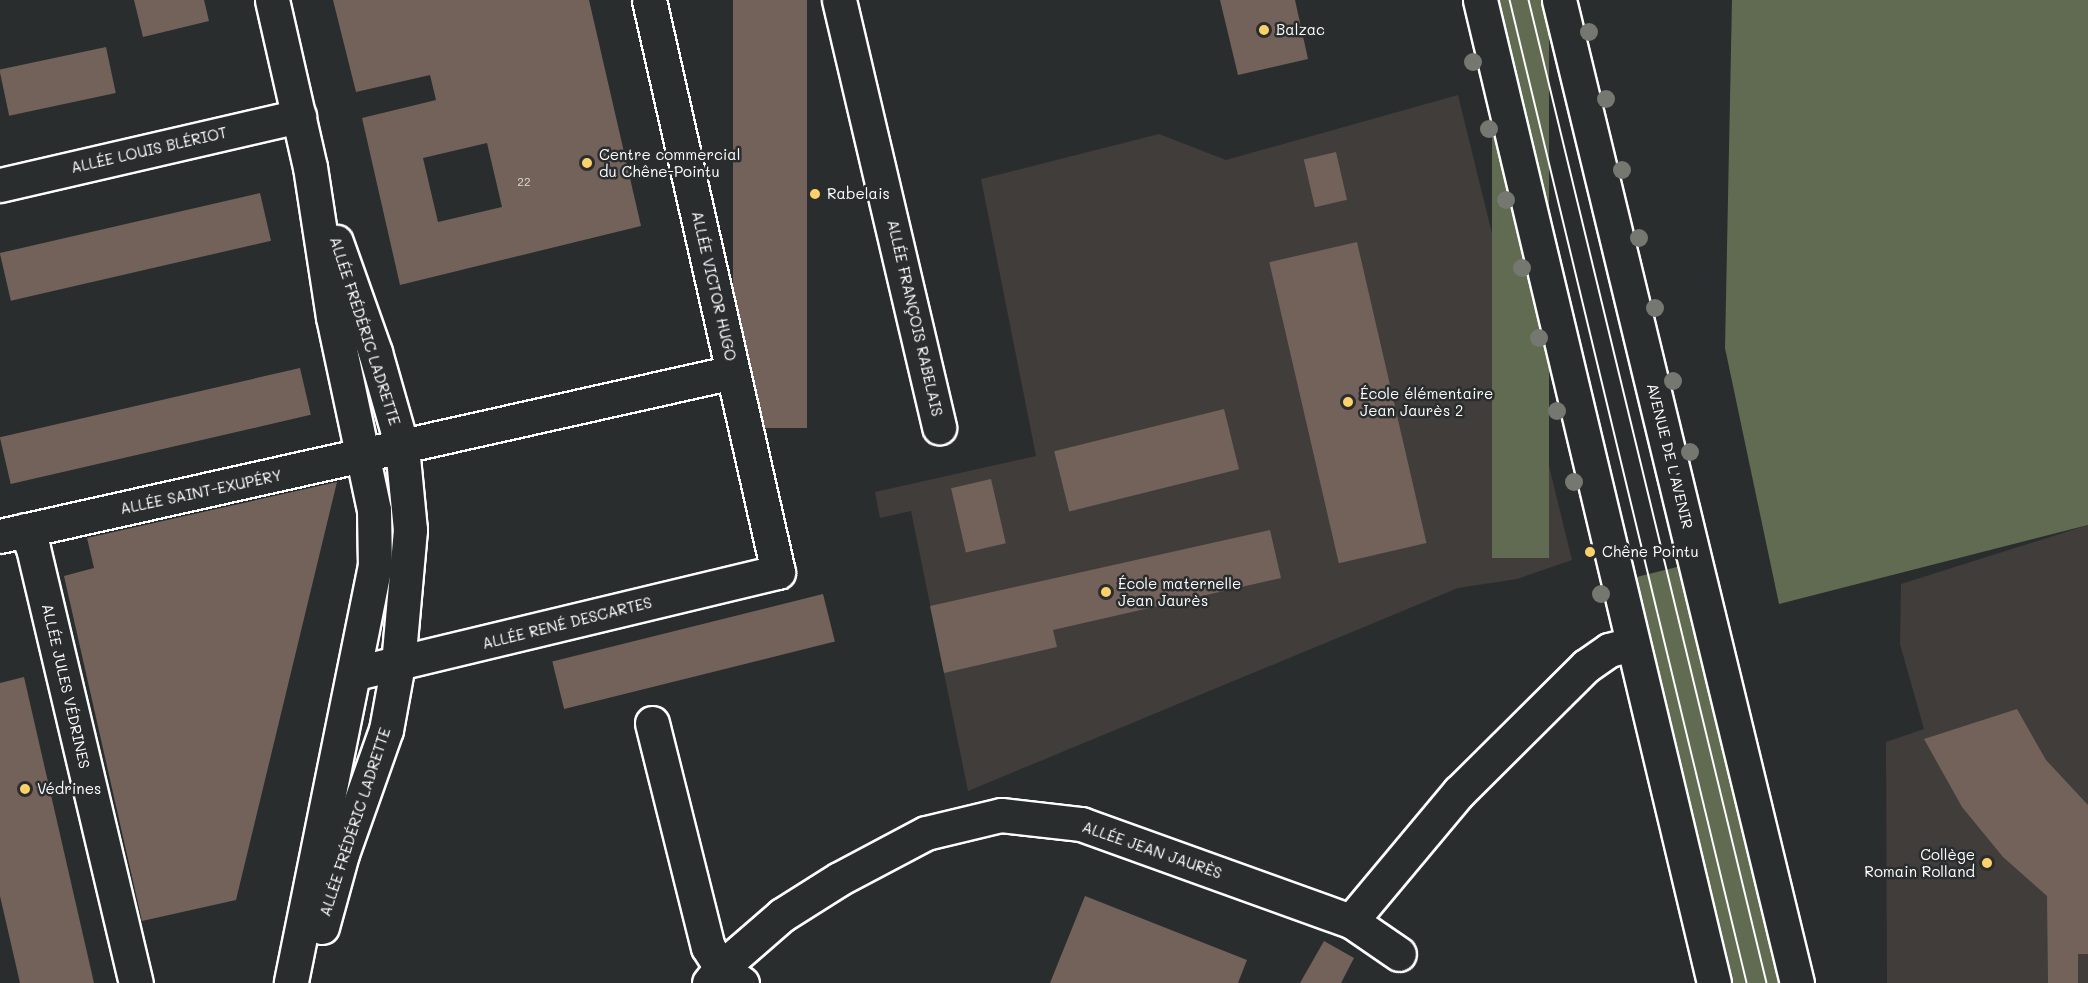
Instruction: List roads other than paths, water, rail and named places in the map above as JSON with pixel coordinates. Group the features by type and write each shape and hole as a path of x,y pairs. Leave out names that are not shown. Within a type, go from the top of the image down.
{"street":[{"name":"ALLÉE FRÉDÉRIC LADRETTE","path":"272,0 310,167 333,316 374,510 375,565 356,673 338,740 292,983"},
{"name":"ALLÉE VICTOR HUGO","path":"649,0 778,572"},
{"name":"ALLÉE FRANÇOIS RABELAIS","path":"840,0 939,427"},
{"path":"1480,0 1714,983"},
{"name":"AVENUE DE L'AVENIR","path":"1559,0 1797,983"},
{"name":"ALLÉE LOUIS BLÉRIOT","path":"0,185 299,116"},
{"name":"ALLÉE FRÉDÉRIC LADRETTE","path":"292,983 319,938 342,854 386,730 398,664 410,530 402,447 375,352 310,167"},
{"name":"ALLÉE SAINT-EXUPÉRY","path":"13,533 733,372"},
{"path":"363,456 408,494"},
{"name":"ALLÉE JULES VÉDRINES","path":"13,533 33,549 136,983"},
{"name":"ALLÉE RENÉ DESCARTES","path":"356,673 778,572"},
{"path":"1352,921 1459,792 1586,666 1609,650 1632,644"},
{"path":"652,723 708,947 724,978"},
{"name":"ALLÉE JEAN JAURÈS","path":"724,978 782,915 838,879 926,833 1001,815 1081,824 1352,921 1400,954"}],"tram line":[{"path":"1510,0 1747,983"},
{"path":"1529,0 1767,983"}],"place":[{"name":"Balzac","path":"1264,30"},
{"name":"Centre commercial du Chêne-Pointu","path":"587,163"},
{"name":"Rabelais","path":"815,194"},
{"name":"École élémentaire Jean Jaurès 2","path":"1348,402"},
{"name":"Chêne Pointu","path":"1590,552"},
{"name":"École maternelle Jean Jaurès","path":"1106,592"},
{"name":"Védrines","path":"25,789"},
{"name":"Collège Romain Rolland","path":"1987,863"}]}
